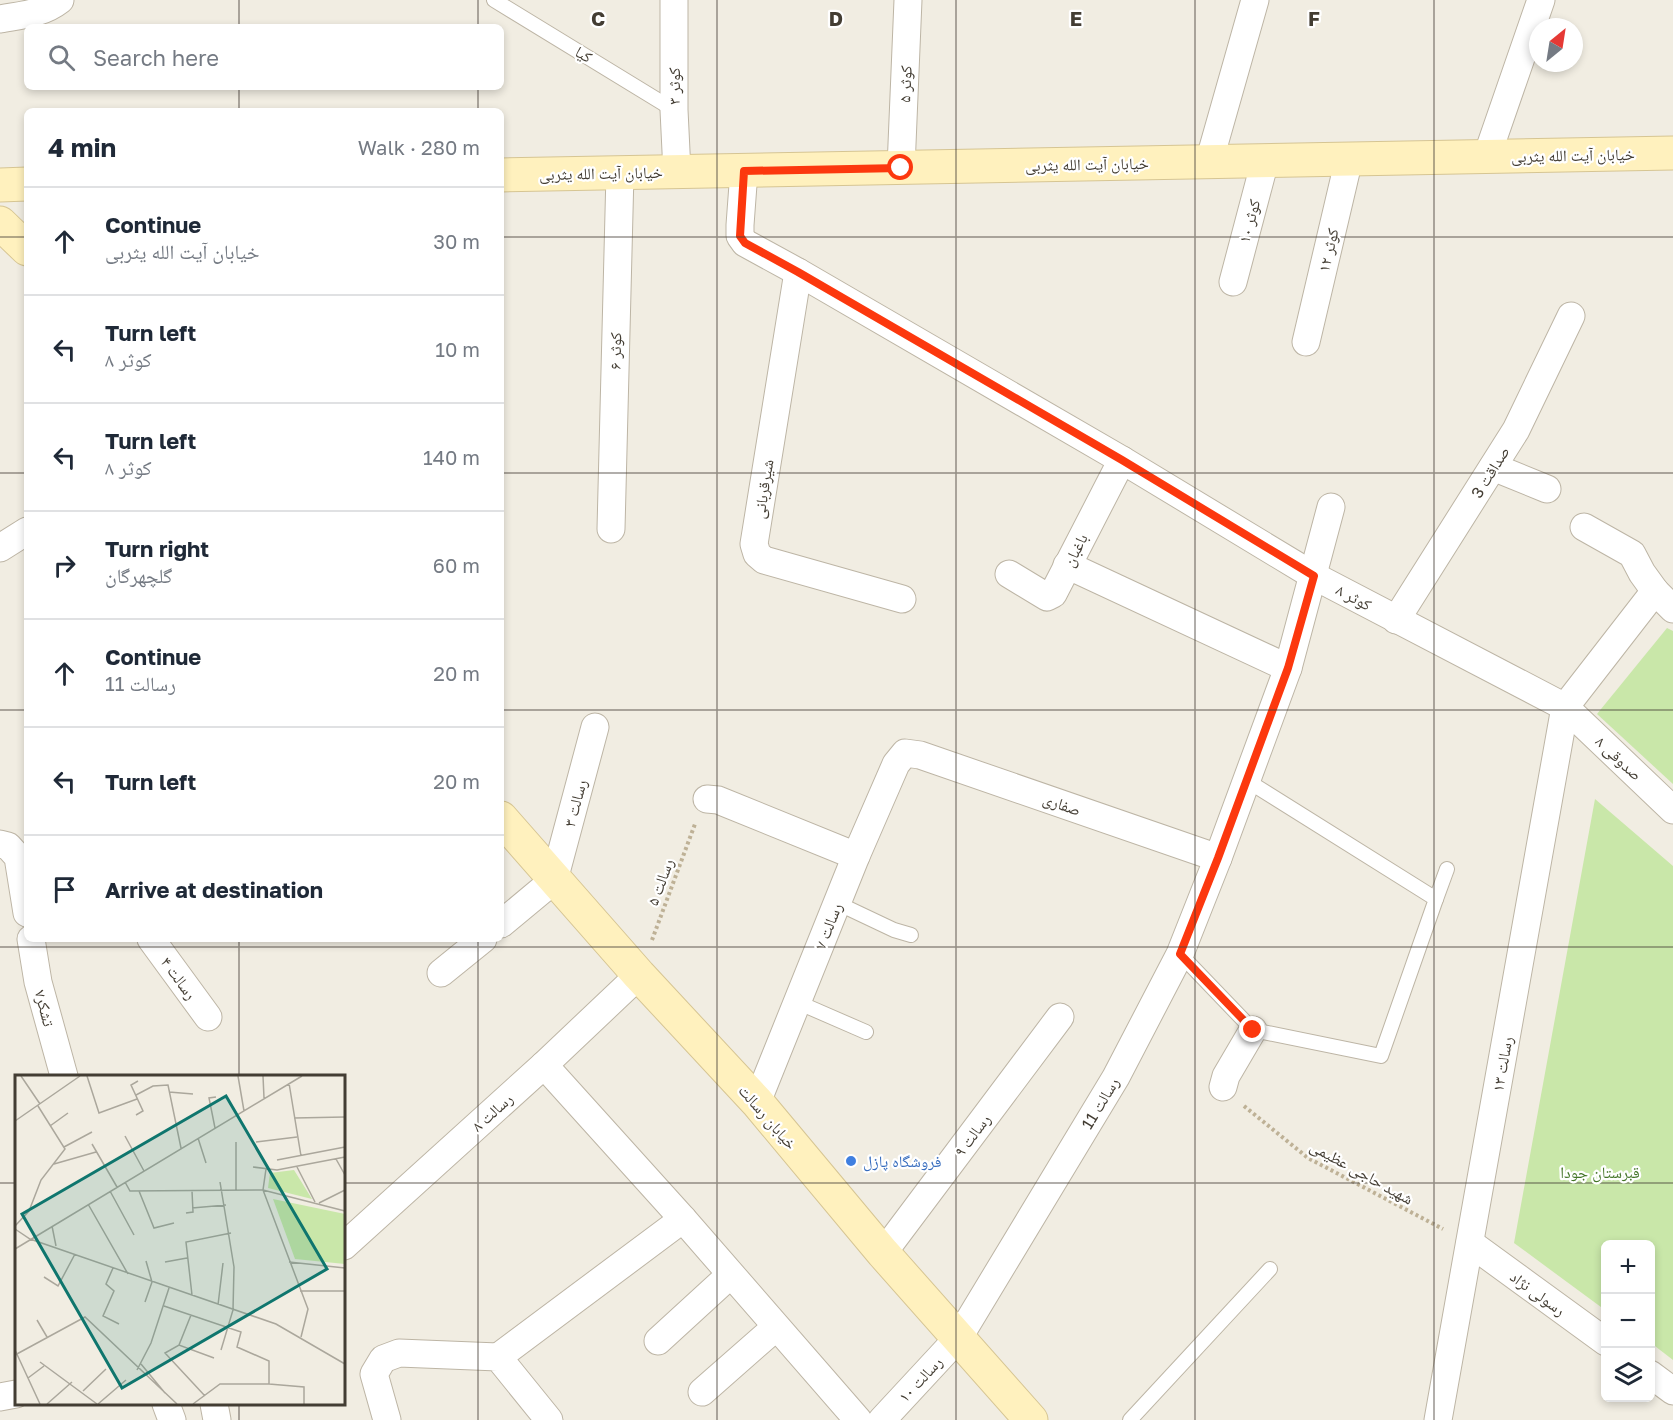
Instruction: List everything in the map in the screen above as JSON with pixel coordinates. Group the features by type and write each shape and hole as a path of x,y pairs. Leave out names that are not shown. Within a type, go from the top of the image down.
{"main road":[{"name":"خیابان آیت الله یثربی","path":"504,175 1673,153"},
{"path":"0,185 24,184"},
{"path":"0,223 24,246"},
{"name":"خیابان رسالت","path":"504,822 639,975 757,1102 883,1252 1031,1420"}],"street":[{"path":"0,19 38,13 60,0"},
{"name":"کوثر ۳","path":"674,0 674,110 677,172"},
{"name":"کوثر ۵","path":"901,168 908,0"},
{"path":"1209,162 1255,0"},
{"path":"1487,156 1541,0"},
{"name":"کوثر ۱۲","path":"1306,342 1349,159"},
{"name":"کوثر ۱۰","path":"1233,282 1265,160"},
{"name":"کوثر ۸","path":"744,171 740,236 745,243 1122,460 1314,576 1565,707"},
{"name":"کوثر ۶","path":"611,529 620,173"},
{"name":"شیرقربانی","path":"798,272 754,544 757,554 764,560 902,599"},
{"name":"صداقت 3","path":"1396,620 1516,430 1571,316"},
{"name":"باغبان","path":"1008,574 1047,597 1053,594 1122,460"},
{"path":"1493,467 1547,489"},
{"name":"رسالت 11","path":"959,1337 1116,1077 1140,1035 1180,954 1288,668 1331,507"},
{"path":"1565,707 1664,600 1642,573 1632,554 1584,527"},
{"path":"0,548 24,533"},
{"path":"1067,565 1288,668"},
{"name":"صدوقی ۸","path":"1565,707 1673,810"},
{"name":"رسالت ۱۳","path":"1438,1420 1565,707"},
{"name":"رسالت ۳","path":"554,880 595,727"},
{"name":"رسالت ۷","path":"757,1102 856,856 896,764 905,753"},
{"name":"صفاری","path":"905,753 920,755 1218,858"},
{"path":"708,800 718,800 856,856"},
{"path":"4,845 18,857 24,894"},
{"path":"504,922 554,880"},
{"name":"تشکر۷","path":"31,942 38,982 63,1075"},
{"name":"رسالت ۴","path":"153,942 208,1017"},
{"path":"441,974 479,942"},
{"name":"رسالت ۸","path":"345,1245 544,1065 639,975"},
{"name":"رسالت ۹","path":"883,1252 1060,1017"},
{"path":"1223,1087 1226,1076 1253,1030"},
{"path":"544,1065 858,1420"},
{"path":"387,1420 374,1374 383,1359 399,1353 498,1357 682,1219"},
{"name":"رسولی نژاد","path":"1470,1244 1601,1339"},
{"path":"658,1341 730,1275"},
{"path":"702,1392 776,1327"},
{"name":"رسالت ۱۰","path":"882,1420 959,1337"},
{"path":"498,1357 549,1420"},
{"path":"1655,1378 1673,1391"},
{"path":"0,1397 15,1394"},
{"path":"166,1405 172,1420"},
{"path":"214,1405 217,1420"}],"lane":[{"name":"کیا","path":"494,0 674,110"},
{"path":"1246,780 1436,899"},
{"path":"1180,954 1253,1030 1381,1056 1447,869"},
{"path":"837,903 894,930 911,935"},
{"path":"797,1002 866,1032"},
{"path":"1130,1420 1270,1269"}],"path":[{"name":"رسالت ۵","path":"639,975 701,806 708,800"},
{"name":"شهید حاجی عظیمی","path":"1223,1087 1308,1158 1470,1244"}],"green space":[{"path":"1667,628 1673,631 1673,784 1597,714"},
{"name":"قبرستان جودا","path":"1595,799 1673,866 1673,1360 1655,1346 1655,1240 1601,1240 1601,1307 1514,1243"}],"place":[{"name":"فروشگاه پازل","path":"851,1161"}],"route":[{"path":"901,168 744,171 740,236 745,243 1122,460 1314,576 1288,668 1180,954 1253,1030"}]}
